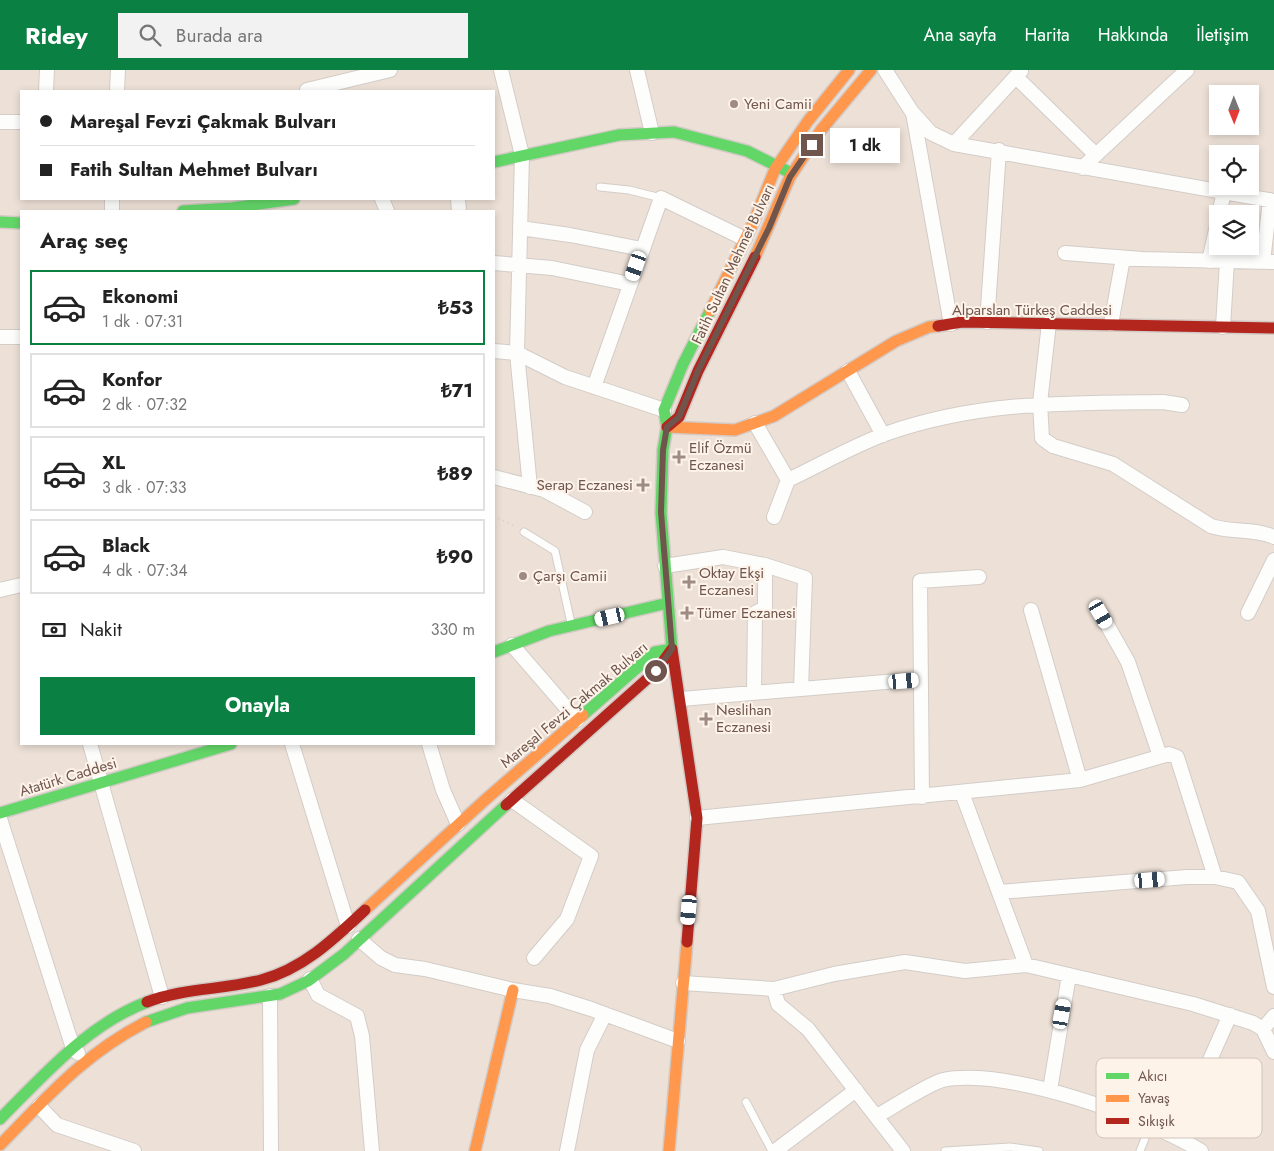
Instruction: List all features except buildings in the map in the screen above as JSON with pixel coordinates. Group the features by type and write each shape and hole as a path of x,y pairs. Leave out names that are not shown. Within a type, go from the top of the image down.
{"main road":[{"name":"Fatih Sultan Mehmet Bulvarı","path":"664,410 683,364 745,239 778,166 808,120 849,70"},
{"name":"Fatih Sultan Mehmet Bulvarı","path":"667,427 679,417 792,174 821,130 871,70"},
{"path":"495,162 619,135 674,132 747,151 792,174"},
{"path":"232,210 288,200"},
{"path":"0,222 20,223"},
{"name":"Alparslan Türkeş Caddesi","path":"667,427 735,430 774,416 896,341 929,327 987,322 1274,328"},
{"path":"664,410 667,427 663,450 661,512 664,560 672,649 681,699 697,818 671,1148"},
{"path":"495,652 571,626 668,603"},
{"name":"Mareşal Fevzi Çakmak Bulvarı","path":"0,1120 73,1048 96,1029 140,1005 185,991 274,976 306,960 348,926 458,824 655,652 672,649"},
{"name":"Mareşal Fevzi Çakmak Bulvarı","path":"0,1145 86,1060 106,1044 160,1016 189,1008 280,993 310,979 338,959 656,671 672,649"},
{"name":"Atatürk Caddesi","path":"0,813 228,745"},
{"path":"475,1151 513,990"}],"street":[{"path":"46,90 47,70"},
{"path":"117,90 118,70"},
{"path":"308,90 390,70"},
{"path":"501,70 522,156 517,353 530,486"},
{"path":"637,70 652,133"},
{"path":"885,70 912,112 931,133 954,144 999,150 1082,168 1209,189"},
{"path":"1082,168 1187,70"},
{"path":"954,144 1019,74 1096,155"},
{"path":"912,112 951,324"},
{"path":"0,122 20,122"},
{"path":"987,322 999,150"},
{"path":"1065,253 1123,258 1269,262 1272,201 1240,195"},
{"path":"594,386 661,198 745,239"},
{"path":"520,228 570,235 642,249"},
{"path":"1209,261 1210,255"},
{"path":"1111,324 1123,258"},
{"path":"1223,327 1227,261"},
{"path":"495,263 519,264 630,284"},
{"path":"1049,323 1040,403 1042,438 1053,446 1112,464 1211,526 1224,531 1260,531 1274,536"},
{"path":"0,337 20,336"},
{"path":"495,351 517,353 565,377 664,410"},
{"path":"848,371 883,435"},
{"path":"774,517 788,480 883,435 976,410 1040,403 1163,402 1182,405"},
{"path":"755,423 788,480"},
{"path":"495,477 544,490 585,512"},
{"path":"664,560 723,557 765,565 805,578 801,689"},
{"path":"1248,613 1274,560"},
{"path":"754,693 755,613 766,608 765,565"},
{"path":"922,797 920,581 979,577"},
{"path":"0,590 20,585"},
{"path":"1031,610 1080,780"},
{"path":"1101,614 1128,662 1160,756"},
{"path":"512,645 576,720"},
{"path":"681,699 921,679"},
{"path":"90,745 99,783 162,997"},
{"path":"292,745 348,926"},
{"path":"428,745 458,824"},
{"path":"697,818 1080,780 1169,754 1177,757 1215,877"},
{"path":"962,793 1026,965"},
{"path":"512,800 591,856 567,919 534,958"},
{"path":"0,819 73,1048 86,1060"},
{"path":"999,892 1187,877 1215,877 1238,882 1258,911 1274,986"},
{"path":"359,939 381,958 395,964 425,969 513,990 550,996 606,1014 678,1041"},
{"path":"683,983 774,990 834,974 905,962 965,971 1026,965 1193,1004 1253,1022 1262,1029 1274,1052"},
{"path":"1050,1090 1069,975"},
{"path":"310,979 318,995 357,1016 362,1036 372,1151"},
{"path":"774,990 778,1004 808,1028 904,1151"},
{"path":"270,996 271,1151"},
{"path":"567,1151 587,1050 606,1014"},
{"path":"1211,1058 1230,1015"},
{"path":"1262,1029 1274,1016"},
{"path":"877,1116 942,1080 986,1078 1050,1090 1096,1107"},
{"path":"773,1151 856,1090"},
{"path":"39,1106 57,1124 134,1151"},
{"path":"1179,1138 1201,1151"}],"lane":[{"path":"600,187 629,190 661,198"},
{"path":"524,532 555,551 571,626"},
{"path":"746,1102 773,1151"},
{"path":"1140,1151 1145,1138"},
{"path":"945,1151 1010,1147 1038,1151"}],"path":[{"path":"495,517 524,532"}],"shaded area":[{"path":"0,70 1274,70 1274,1151 0,1151"}],"traffic: fast":[{"path":"495,162 619,135 674,132 747,151 791,173"},
{"path":"199,210 232,208 287,200"},
{"path":"0,222 20,223"},
{"path":"672,649 661,513 663,450 667,427 664,410 683,364 710,311"},
{"path":"495,652 549,631 668,603"},
{"path":"583,715 655,652 672,649"},
{"path":"0,813 228,745"},
{"path":"146,1022 187,1008 280,994 308,981 344,954 506,805"},
{"path":"0,1119 50,1069 86,1038 125,1012 147,1002"}],"traffic: slow":[{"path":"710,311 754,221 775,169 808,121 849,70"},
{"path":"755,257 790,177 821,130 871,70"},
{"path":"667,427 735,430 774,416 896,341 929,327 938,326"},
{"path":"365,910 485,800 583,715"},
{"path":"669,1151 687,942"},
{"path":"475,1151 513,990"},
{"path":"0,1145 51,1093 85,1062 124,1034 146,1022"}],"traffic: jam":[{"path":"667,427 679,417 698,371 755,257"},
{"path":"938,326 962,322 1274,328"},
{"path":"672,649 697,818 687,942"},
{"path":"506,805 656,671 672,649"},
{"path":"147,1002 175,994 261,980 291,969 317,952 365,910"}],"place":[{"name":"Yeni Camii","path":"734,104"},
{"name":"Elif Özmü Eczanesi","path":"679,457"},
{"name":"Serap Eczanesi","path":"643,485"},
{"name":"Çarşı Camii","path":"523,576"},
{"name":"Oktay Ekşi Eczanesi","path":"689,582"},
{"name":"Tümer Eczanesi","path":"687,613"},
{"name":"Neslihan Eczanesi","path":"706,719"}],"route":[{"path":"656,671 672,649 661,512 663,450 667,427 679,417 698,371 769,228 790,177 812,145"}]}
